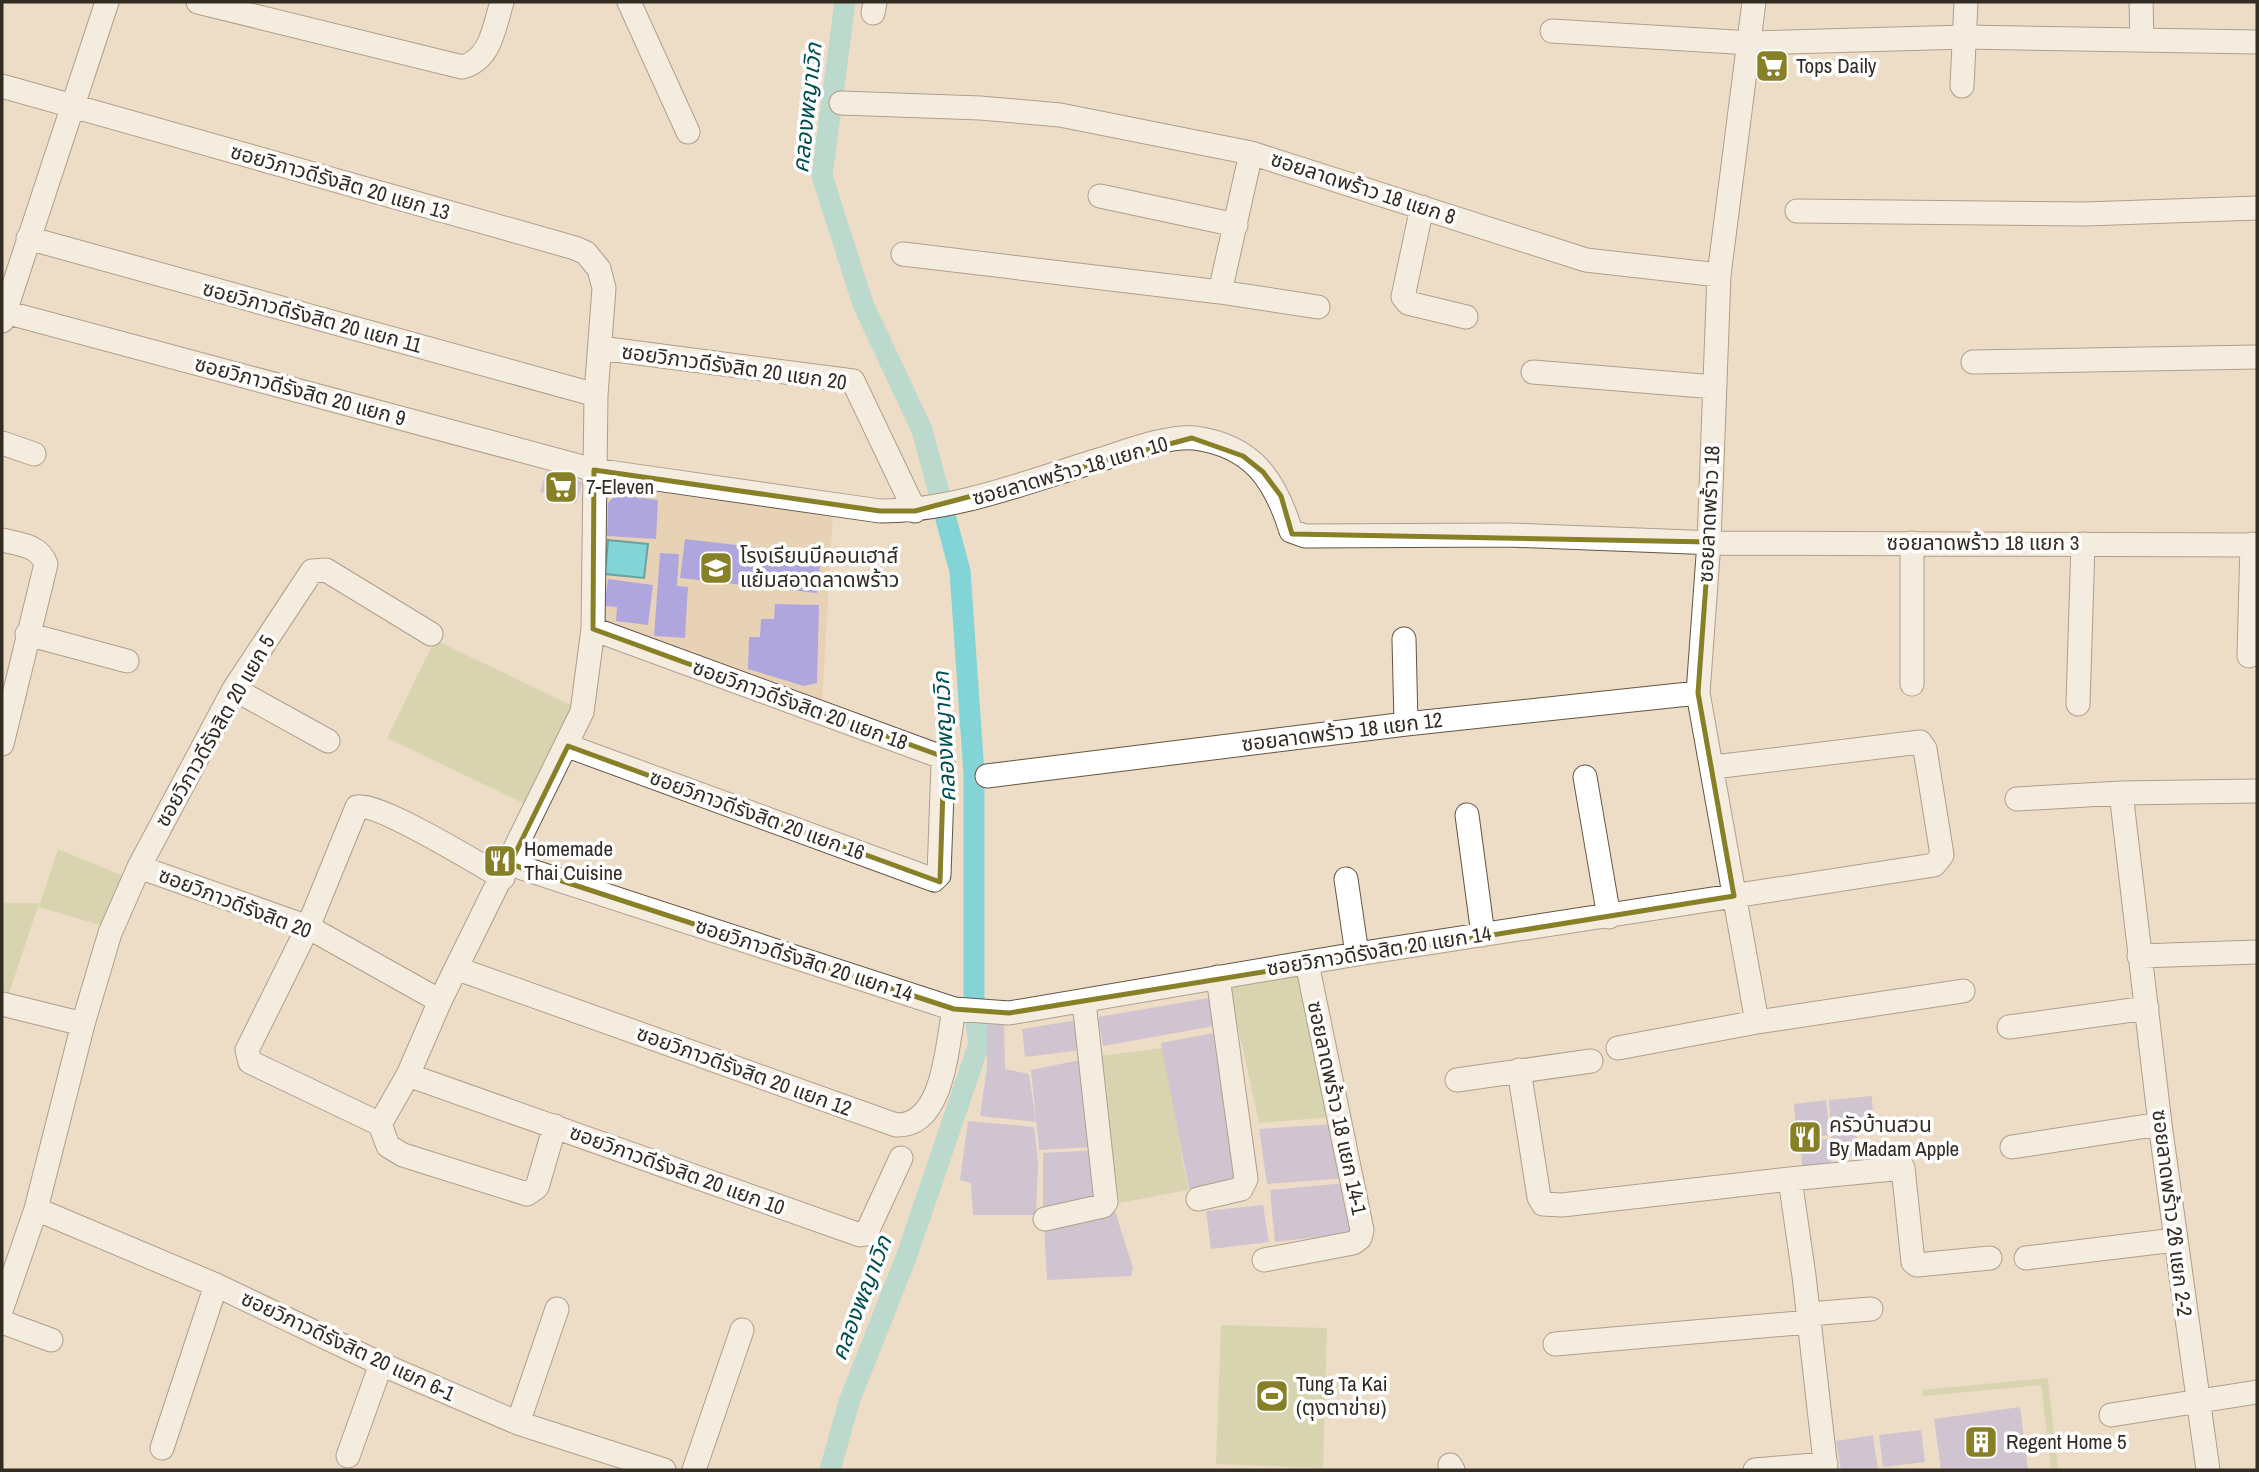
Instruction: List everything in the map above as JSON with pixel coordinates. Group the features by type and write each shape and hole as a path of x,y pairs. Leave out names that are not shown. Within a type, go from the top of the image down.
{"street":[{"path":"3,317 107,2"},
{"path":"198,2 462,67 475,64 482,58 502,2"},
{"path":"629,2 688,132"},
{"name":"ซอยลาดพร้าว 18","path":"1754,2 1751,43 1719,275 1709,542 1698,693 1714,767 1757,1022"},
{"path":"1962,86 1966,2"},
{"path":"2141,2 2142,40"},
{"path":"1552,31 1751,43 1965,37 2257,42"},
{"name":"ซอยวิภาวดีรังสิต 20 แยก 13","path":"2,86 575,248 586,253 599,269 604,288 600,348"},
{"path":"841,103 980,108 1060,115 1251,153"},
{"name":"ซอยลาดพร้าว 18 แยก 8","path":"1220,292 1251,153 1586,260 1719,275"},
{"path":"1100,196 1236,225"},
{"path":"1422,206 1402,291 1404,300 1466,317"},
{"path":"1797,211 2086,214 2257,208"},
{"name":"ซอยวิภาวดีรังสิต 20 แยก 11","path":"29,238 596,395"},
{"path":"902,254 1220,292 1318,307"},
{"name":"ซอยวิภาวดีรังสิต 20 แยก 9","path":"3,317 594,471"},
{"path":"380,1125 408,1075 440,1001 507,871 582,712 593,629 594,471 600,348"},
{"name":"ซอยวิภาวดีรังสิต 20 แยก 20","path":"600,348 853,381 915,511"},
{"path":"1973,362 2257,357"},
{"path":"1534,372 1715,387"},
{"name":"ซอยลาดพร้าว 18 แยก 10","path":"594,471 880,511 915,511 957,503 1146,445 1192,438 1217,443 1243,456 1263,472 1280,496 1294,534 1510,535 1709,542"},
{"path":"2,443 34,454"},
{"path":"2,540 36,549 43,554 46,564 26,634 2,744"},
{"name":"ซอยลาดพร้าว 18 แยก 3","path":"1709,542 2255,544"},
{"path":"1912,543 1912,684"},
{"path":"2078,704 2083,544"},
{"path":"2249,656 2255,544"},
{"name":"ซอยวิภาวดีรังสิต 20 แยก 5","path":"139,867 234,690 308,576 318,569 326,570 431,634"},
{"name":"ซอยวิภาวดีรังสิต 20 แยก 18","path":"593,629 939,756 943,764 940,869"},
{"path":"26,634 127,661"},
{"path":"1404,639 1406,724"},
{"path":"234,690 328,741"},
{"name":"ซอยลาดพร้าว 18 แยก 12","path":"987,776 1406,724 1698,693"},
{"name":"ซอยวิภาวดีรังสิต 20 แยก 14","path":"307,927 352,814 363,806 507,871 954,1009 1009,1013 1357,954 1934,865 1941,855 1925,749 1920,742 1714,767"},
{"name":"ซอยวิภาวดีรังสิต 20 แยก 16","path":"568,746 934,880 940,869"},
{"path":"1585,777 1609,916"},
{"path":"2017,799 2121,793 2257,791"},
{"name":"ซอยลาดพร้าว 26 แยก 2-2","path":"2121,793 2160,1124 2208,1470"},
{"path":"1467,815 1483,935"},
{"name":"ซอยวิภาวดีรังสิต 20","path":"2,1308 36,1209 83,1024 110,933 139,867 307,927 440,1001"},
{"path":"1346,879 1357,954"},
{"path":"307,927 252,1040 247,1056 250,1062 380,1125 388,1146 403,1155 527,1194 537,1187 555,1126"},
{"path":"2139,956 2257,952"},
{"name":"ซอยลาดพร้าว 18 แยก 14-1","path":"1264,1260 1353,1243 1360,1238 1362,1230 1307,963"},
{"name":"ซอยวิภาวดีรังสิต 20 แยก 12","path":"458,969 896,1125 914,1125 926,1113 936,1095 954,1009"},
{"path":"1198,1199 1241,1189 1247,1179 1218,977"},
{"path":"1618,1048 1757,1022 1963,991"},
{"path":"1045,1219 1103,1206 1105,1202 1084,1002"},
{"path":"2,1004 83,1024"},
{"path":"2008,1027 2147,1008"},
{"path":"1457,1080 1591,1060"},
{"path":"1518,1069 1539,1197 1543,1204 1562,1205 1903,1168 1913,1262 1917,1265 1990,1258"},
{"name":"ซอยวิภาวดีรังสิต 20 แยก 10","path":"408,1075 860,1235 866,1234 901,1158"},
{"path":"2012,1147 2160,1124"},
{"path":"1755,1470 1826,1467 1790,1179"},
{"name":"ซอยวิภาวดีรังสิต 20 แยก 6-1","path":"36,1209 216,1285 380,1364 518,1423 650,1468"},
{"path":"2026,1258 2175,1240"},
{"path":"162,1448 216,1285"},
{"path":"518,1423 556,1309"},
{"path":"1555,1344 1809,1318 1871,1309"},
{"path":"2,1318 2,1322 51,1340"},
{"path":"694,1470 742,1330"},
{"path":"348,1456 380,1364"},
{"path":"2111,1415 2257,1392"}],"highlighted area":[{"path":"1192,438 1243,456 1263,472 1281,496 1292,534 1709,542 1698,693 1734,896 1009,1013 954,1009 510,864 568,746 940,882 944,757 593,629 594,470 880,511 915,511"}],"shaded area":[{"name":"โรงเรียนบีคอนเฮาส์ แย้มสอาดลาดพร้าว","path":"619,485 833,513 822,702 601,623 602,500"}],"green space":[{"path":"435,640 573,706 525,804 387,738"},
{"path":"58,849 128,878 107,927 39,907"},
{"path":"2,903 39,903 8,996 2,994"},
{"path":"1303,970 1334,1117 1259,1123 1229,985"},
{"path":"1163,1048 1188,1190 1119,1203 1099,1056"},
{"name":"Tung Ta Kai (ตุงตาข่าย)","path":"1221,1325 1327,1328 1323,1468 1216,1464"},
{"path":"2048,1378 2058,1470 2051,1470 2041,1385 1923,1396 1922,1390"}],"water":[{"path":"608,540 648,544 644,578 605,574"}],"building":[{"name":"7-Eleven","path":"546,471 583,482 576,503 540,492"},
{"path":"615,495 658,500 656,539 607,536 608,503"},
{"path":"685,539 821,555 817,593 680,578"},
{"path":"660,553 679,554 677,586 688,587 685,638 654,636"},
{"path":"608,579 653,585 648,625 616,621 617,607 604,606"},
{"path":"775,604 819,605 817,683 804,686 748,669 749,637 760,637 761,619 774,619"},
{"path":"1209,998 1214,1026 1103,1046 1098,1017"},
{"path":"987,1017 1004,1018 1005,1069 1029,1074 1036,1122 980,1116 987,1067"},
{"path":"1077,1020 1081,1050 1025,1057 1022,1029"},
{"path":"1213,1033 1242,1179 1189,1189 1161,1043"},
{"path":"1080,1060 1091,1147 1039,1150 1031,1070"},
{"path":"1872,1096 1873,1120 1855,1121 1858,1155 1833,1157 1829,1100"},
{"path":"1826,1100 1830,1135 1797,1139 1794,1104"},
{"path":"968,1121 1034,1127 1038,1161 1036,1215 973,1215 971,1183 960,1180"},
{"path":"1334,1124 1347,1178 1267,1184 1259,1129"},
{"path":"1829,1139 1832,1171 1803,1174 1800,1141"},
{"path":"1098,1150 1102,1200 1043,1213 1043,1153"},
{"path":"1346,1183 1359,1232 1275,1242 1270,1190"},
{"path":"1263,1205 1269,1242 1211,1249 1206,1211"},
{"path":"1115,1211 1133,1268 1131,1276 1047,1280 1044,1224"},
{"name":"Regent Home 5","path":"2020,1407 2028,1470 1941,1470 1934,1419"},
{"path":"1921,1430 1925,1462 1883,1467 1879,1435"},
{"path":"1873,1435 1878,1470 1841,1470 1836,1441"}],"waterway":[{"name":"คลองพญาเวิก","path":"830,1470 849,1402 907,1255 979,1044 974,1009 974,774 960,571 922,430 863,304 822,176 845,2"}],"place":[{"name":"Tops Daily","path":"1772,66"},
{"name":"7-Eleven","path":"561,487"},
{"name":"โรงเรียนบีคอนเฮาส์ แย้มสอาดลาดพร้าว","path":"716,568"},
{"name":"Homemade Thai Cuisine","path":"500,861"},
{"name":"ครัวบ้านสวน By Madam Apple","path":"1805,1137"},
{"name":"Tung Ta Kai (ตุงตาข่าย)","path":"1272,1396"},
{"name":"Regent Home 5","path":"1981,1442"}]}
